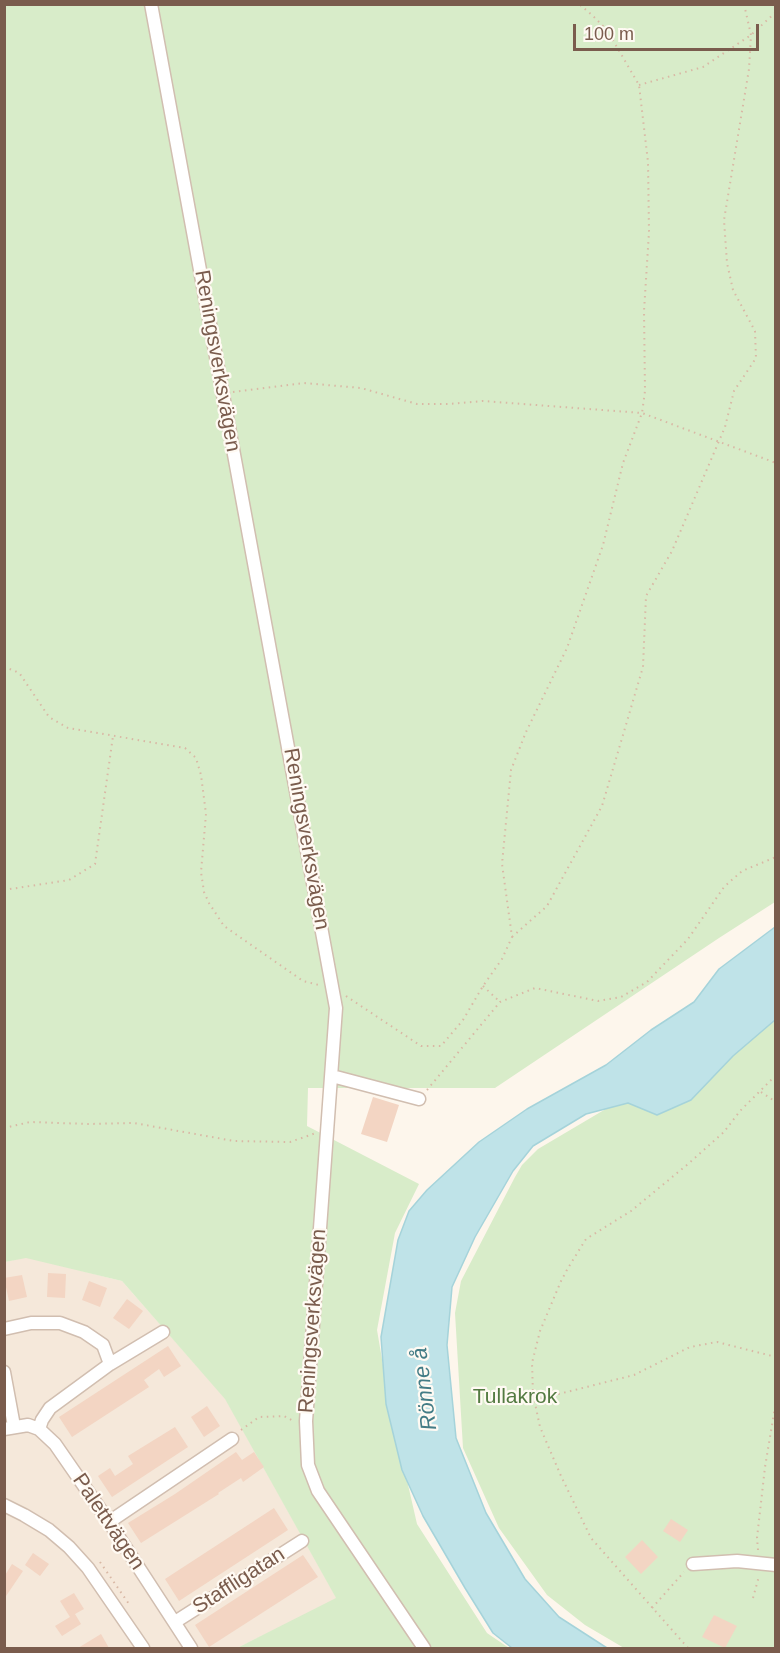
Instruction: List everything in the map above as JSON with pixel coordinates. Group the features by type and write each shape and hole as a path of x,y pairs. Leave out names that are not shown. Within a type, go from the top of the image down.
{"street":[{"name":"Reningsverksvägen","path":"151,4 336,1008 306,1427 308,1465 314,1484 424,1648"},
{"path":"332,1076 419,1099"},
{"path":"4,1329 31,1323 60,1323 84,1332 103,1344 110,1364"},
{"path":"4,1372 9,1428 28,1425 39,1429 50,1408 110,1364 163,1332"},
{"name":"Palettvägen","path":"39,1429 55,1444 191,1648"},
{"path":"109,1522 232,1439"},
{"path":"4,1505 49,1530 75,1554 88,1568 143,1648"},
{"name":"Staffligatan","path":"175,1622 302,1540"},
{"path":"693,1564 737,1561 776,1565"}],"path":[{"path":"512,937 502,864 511,770 526,732 567,648 603,545 623,463 642,413 645,391 644,311 649,232 648,162 639,85 607,30 579,4"},
{"path":"4,667 20,674 50,717 68,728 185,748 196,758 201,775 206,814 201,872 204,892 208,903 224,926 303,981 333,988 421,1047 441,1046 462,1020 502,959 512,937 548,906 602,806 643,667 646,596 672,551 725,427 734,391 756,358 755,331 733,290 727,263 724,220 749,69 751,34 744,4"},
{"path":"639,85 703,67 751,34 776,12"},
{"path":"223,394 304,382 361,388 417,404 483,401 642,413 776,463"},
{"path":"4,890 69,880 95,864 113,736"},
{"path":"419,1099 500,1002 536,988 598,1001 621,997 647,982 688,939 724,887 742,871 776,857"},
{"path":"483,986 500,1002"},
{"path":"688,1648 591,1538 540,1427 534,1400 532,1363 540,1331 568,1268 586,1239 631,1210 688,1164 724,1132 740,1111 776,1075"},
{"path":"760,1092 776,1102"},
{"path":"4,1128 30,1122 134,1123 234,1141 290,1142 328,1130"},
{"path":"534,1400 634,1375 690,1347 708,1343 717,1342 776,1357"},
{"path":"753,1599 761,1570 757,1538 765,1467 776,1401"},
{"path":"232,1439 259,1417 284,1416 306,1427"},
{"path":"652,1608 693,1564"}],"shaded area":[{"path":"26,1257 122,1281 225,1398 337,1599 237,1648 5,1648 5,1262"}],"green space":[{"path":"5,5 775,5 775,902 495,1088 308,1088 307,1126 419,1184 395,1233 377,1330 390,1406 417,1524 487,1633 509,1648 237,1648 336,1598 225,1399 122,1281 26,1258 5,1262"},
{"name":"Tullakrok","path":"775,1009 775,1648 624,1648 585,1625 547,1595 499,1528 463,1448 455,1313 461,1281 522,1165 538,1149"}],"water":[{"name":"Rönne å","path":"775,927 775,1020 733,1056 691,1100 657,1115 628,1103 586,1114 533,1146 513,1171 475,1237 452,1287 447,1345 456,1438 486,1513 525,1579 559,1617 607,1648 512,1648 493,1633 465,1588 423,1516 402,1470 386,1404 381,1337 398,1240 409,1211 427,1190 479,1142 527,1109 606,1065 651,1030 694,1002 719,969"}],"building":[{"path":"373,1097 399,1105 387,1142 361,1134"},
{"path":"48,1273 66,1274 65,1298 47,1297"},
{"path":"22,1275 27,1297 9,1301 4,1278"},
{"path":"89,1281 107,1288 100,1307 82,1300"},
{"path":"127,1299 143,1311 129,1329 113,1318"},
{"path":"168,1346 181,1366 164,1377 159,1369 144,1380 149,1387 72,1437 59,1417"},
{"path":"207,1406 220,1426 204,1437 191,1417"},
{"path":"175,1427 188,1447 112,1497 98,1476 110,1468 115,1476 133,1464 128,1456"},
{"path":"236,1452 242,1460 254,1452 264,1467 243,1482 241,1478 141,1543 128,1523"},
{"path":"274,1508 288,1530 179,1601 165,1579"},
{"path":"671,1519 688,1530 680,1542 663,1531"},
{"path":"642,1540 658,1557 641,1574 625,1557"},
{"path":"33,1553 49,1564 40,1576 25,1565"},
{"path":"303,1555 318,1577 209,1647 195,1625"},
{"path":"12,1564 23,1571 4,1599 4,1577"},
{"path":"74,1593 84,1609 75,1614 81,1624 62,1636 55,1626 70,1617 60,1601"},
{"path":"714,1615 737,1626 725,1648 702,1637"},
{"path":"101,1634 109,1648 78,1648"}]}
